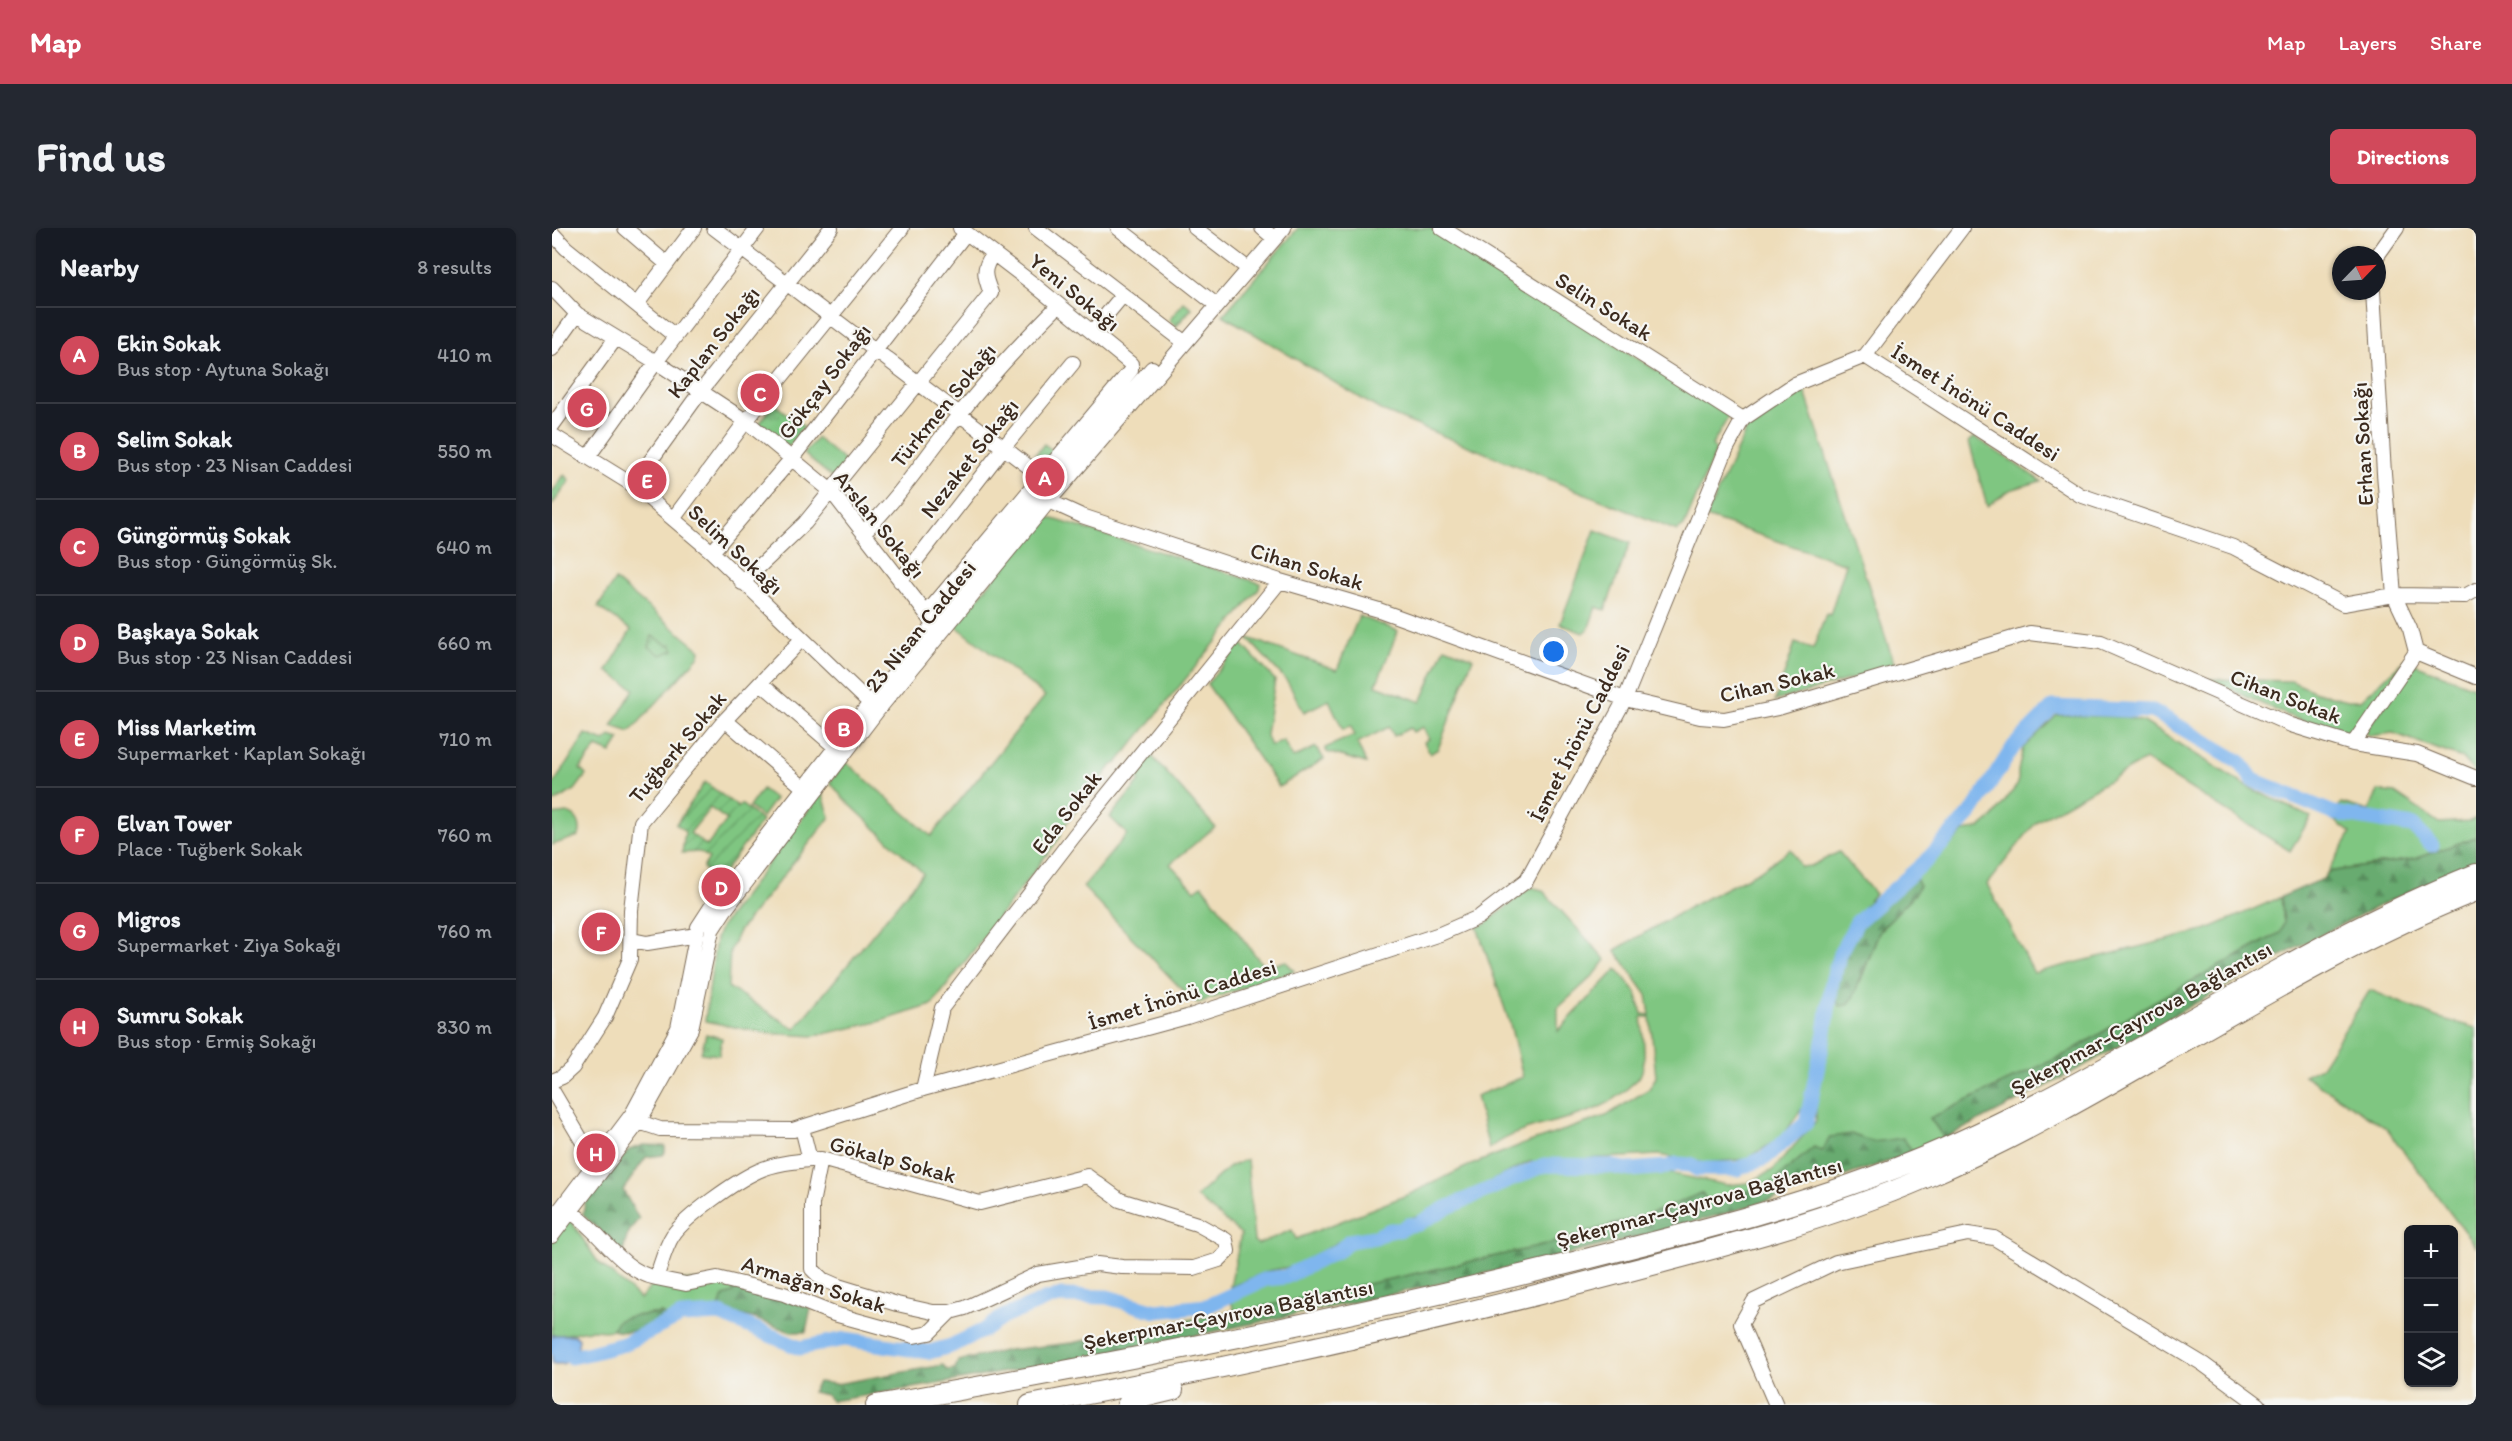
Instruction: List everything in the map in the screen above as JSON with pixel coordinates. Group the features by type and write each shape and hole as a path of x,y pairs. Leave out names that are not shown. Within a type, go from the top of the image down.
{"highway":[{"name":"Şekerpınar-Çayırova Bağlantısı","path":"876,1405 1118,1361 1410,1301 1675,1236 1830,1192 1912,1162 1991,1127 2064,1090 2313,950 2476,874"},
{"name":"Şekerpınar-Çayırova Bağlantısı","path":"1030,1405 1276,1357 1516,1301 1793,1227 1882,1196 2005,1141 2291,980 2402,924 2476,891"},
{"path":"1127,1405 1144,1397 1250,1372 1356,1339"}],"street":[{"path":"562,228 552,232 566,248 675,336"},
{"path":"625,228 667,264"},
{"path":"637,304 694,228"},
{"path":"714,228 1041,476 930,619"},
{"path":"588,456 675,336 758,228"},
{"name":"Kaplan Sokağı","path":"633,485 701,391 831,228"},
{"path":"673,519 828,316 902,228"},
{"path":"1036,228 1179,338"},
{"path":"1118,228 1210,300"},
{"path":"1195,228 1242,264"},
{"name":"23 Nisan Caddesi","path":"552,1230 595,1163 635,1118 678,1028 698,927 711,907 835,747 874,707 930,619 1044,498 1284,228"},
{"name":"Selin Sokak","path":"1442,228 1743,419"},
{"path":"1865,356 1962,228"},
{"path":"2384,246 2397,228"},
{"name":"Yeni Sokağı","path":"963,230 1131,364 1131,370 1041,476"},
{"name":"Gökçay Sokağı","path":"712,552 793,457 963,230"},
{"name":"23 Nisan Caddesi","path":"552,1230 571,1212 635,1118 691,1029 712,930 725,909 874,707 1044,498 1242,264 1268,230"},
{"path":"742,583 805,523 991,293 983,274 993,254"},
{"name":"Arslan Sokağı","path":"552,288 577,314 746,421 831,490 930,619"},
{"path":"1092,332 1123,295"},
{"name":"Erhan Sokağı","path":"2374,300 2394,595"},
{"name":"Türkmen Sokağı","path":"863,533 886,510 959,415 1021,343 1059,305"},
{"path":"552,349 577,314"},
{"path":"552,426 616,338"},
{"name":"İsmet İnönü Caddesi","path":"635,1118 660,1129 793,1130 802,1128 923,1089 1187,1017 1440,934 1479,917 1526,881 1625,699 1726,450 1743,419 1795,384 1865,356 2080,495 2234,547 2343,604 2394,595 2465,596 2476,590"},
{"name":"Nezaket Sokağı","path":"900,581 1004,447 1073,363"},
{"name":"Selim Sokağı","path":"552,435 633,485 712,552 874,707"},
{"name":"Cihan Sokak","path":"1044,498 1082,516 1280,581 1379,610 1625,699 1700,717 1724,719 1778,708 2030,633 2101,642 2291,724 2353,744 2418,754 2476,778"},
{"name":"Eda Sokak","path":"923,1089 942,1008 1074,836 1280,581"},
{"path":"2394,595 2410,629 2416,652 2476,677"},
{"name":"Tuğberk Sokak","path":"552,1081 573,1067 604,1017 630,959 631,910 641,822 726,720 802,639"},
{"name":"Cihan Sokak","path":"2353,744 2416,652"},
{"path":"761,683 835,747"},
{"path":"726,720 804,788"},
{"path":"632,940 647,943 697,935"},
{"path":"552,1090 595,1163"},
{"path":"802,1128 816,1160 812,1204 812,1269 822,1279 838,1286 897,1304 933,1312 950,1312"},
{"name":"Gökalp Sokak","path":"657,1278 672,1237 683,1224 705,1206 758,1171 797,1161 816,1160 980,1203 1087,1176 1120,1200 1197,1224 1226,1240 1228,1251 1219,1260 1194,1268 1122,1267 1097,1264 1038,1274 965,1308 950,1312"},
{"path":"571,1212 585,1221 618,1257 643,1275 657,1278"},
{"path":"1776,1405 1741,1324 1754,1301 1836,1262 1968,1234 1994,1238 2203,1364 2259,1405"},
{"name":"Armağan Sokak","path":"657,1278 686,1284 717,1278 784,1294 834,1314 914,1336 928,1333 950,1312"}],"green space":[{"path":"1298,228 1431,228 1729,416 1712,445 1716,450 1684,526 1677,531 1382,411 1223,315"},
{"path":"1184,302 1192,308 1176,327 1169,320"},
{"path":"1804,389 1895,666 1775,701 1795,643 1813,649 1826,614 1830,615 1846,564 1706,517 1747,428 1766,411"},
{"path":"774,404 804,427 789,447 759,424"},
{"path":"1975,437 2041,481 2010,490 1987,506 1969,442"},
{"path":"817,438 847,463 834,479 804,454"},
{"path":"1044,444 1055,452 1042,467 1032,459"},
{"path":"564,475 569,482 552,505 552,493"},
{"path":"1047,517 1260,583 1259,589 1117,763 1112,765 1061,830 1061,836 932,1005 878,1022 814,1036 764,1033 705,1021 716,939 720,928 822,792 830,817 739,931 730,951 728,987 795,1029 923,873 843,798 830,782 846,762 931,836 1045,696 956,626 1040,520"},
{"path":"1595,530 1630,543 1605,610 1596,607 1588,630 1583,633 1560,624"},
{"path":"615,580 700,650 699,656 630,732 612,726 634,689 607,671 631,630 598,607"},
{"path":"1359,616 1398,631 1376,685 1421,702 1445,647 1473,658 1438,749 1430,754 1424,742 1429,739 1423,727 1413,732 1410,728 1394,736 1389,727 1357,743 1366,763 1327,752 1325,748 1354,735 1351,726 1343,730 1329,700 1304,712 1287,681 1246,637 1337,670"},
{"path":"652,636 668,645 671,644 674,650 661,655 649,647"},
{"path":"1241,643 1275,680 1266,734 1271,746 1283,740 1293,758 1316,747 1324,759 1279,787 1207,684"},
{"path":"2405,659 2364,719 2349,733 2334,731 2299,720 2209,679 2291,681 2316,692 2348,700 2361,700"},
{"path":"2415,664 2476,688 2476,774 2462,758 2393,733 2370,736 2365,732"},
{"path":"2057,715 2126,717 2144,722 2248,787 2311,817 2290,851 2145,760 2037,821 1987,884 2034,973 2203,931 2281,897 2284,923 2280,933 2143,1008 2068,1053 1930,1118 1944,1138 1893,1160 1717,1216 1702,1193 1661,1210 1546,1245 1244,1311 1234,1311 1230,1297 1259,1285 1289,1279 1352,1246 1419,1228 1460,1204 1541,1169 1550,1171 1607,1170 1627,1173 1658,1171 1727,1185 1748,1183 1773,1170 1816,1121 1816,1093 1835,999 1840,1006 1860,982 1880,930 1919,885 1916,878 1965,831 1980,828 1993,817 2018,784 2023,748"},
{"path":"586,734 604,741 610,736 620,739 611,753 597,747 580,769 586,775 575,790 552,803 552,786"},
{"path":"1150,754 1215,827 1170,864 1195,890 1202,885 1265,968 1285,961 1295,971 1198,1003 1192,1000 1083,887 1127,834 1110,817 1140,781 1133,775"},
{"path":"705,782 738,807 741,804 762,821 718,880 703,868 709,858 700,852 682,853 685,832 676,824","holes":["710,808 727,820 707,846 690,833"]},
{"path":"762,789 775,799 762,817 749,807"},
{"path":"2378,791 2395,793 2439,823 2470,821 2476,818 2476,837 2414,859 2328,872 2351,833 2332,819 2341,803 2369,811"},
{"path":"567,813 574,816 578,822 579,836 552,845 552,815"},
{"path":"2476,837 2476,863 2340,925 2011,1105 1944,1138 1930,1118 2068,1053 2143,1008 2280,933 2284,923 2281,897 2323,879 2328,872 2414,859"},
{"path":"1791,849 1801,867 1811,866 1839,852 1875,894 1848,926 1826,983 1823,1027 1808,1100 1783,1136 1747,1159 1706,1163 1658,1155 1529,1162 1423,1216 1413,1217 1401,1224 1347,1237 1295,1266 1268,1271 1230,1287 1241,1234 1196,1197 1229,1167 1247,1159 1254,1241 1258,1244 1292,1230 1296,1239 1412,1193 1466,1167 1518,1146 1606,1116 1649,1089 1656,1077 1650,1017 1642,1017 1644,1063 1642,1070 1640,1076 1615,1099 1579,1115 1505,1138 1489,1149 1476,1096 1523,1077 1510,1024 1477,927 1484,925 1531,887 1542,890 1606,960 1595,974 1558,1008 1558,1031 1617,969 1636,992 1642,1014 1650,1015 1647,995 1615,950 1697,903 1758,872"},
{"path":"1916,878 1919,885 1915,894 1880,930 1853,998 1848,1005 1840,1006 1835,999 1835,987 1843,957 1862,923"},
{"path":"2370,990 2436,1017 2476,1028 2476,1247 2386,1128 2304,1075 2321,1067"},
{"path":"706,1034 722,1038 719,1055 701,1053"},
{"path":"1851,1134 1873,1142 1903,1138 1913,1152 1847,1176 1712,1217 1576,1252 1369,1299 966,1379 831,1401 826,1395 812,1392 818,1382 836,1384 943,1365 947,1370 955,1369 958,1361 1008,1350 1072,1343 1234,1311 1244,1311 1546,1245 1661,1210 1702,1193 1713,1203 1771,1183 1814,1147 1822,1151 1830,1137"},
{"path":"644,1145 665,1146 665,1152 663,1155 646,1157 623,1190 639,1219 628,1234 623,1253 583,1215 585,1202 629,1150"},
{"path":"569,1218 598,1262 640,1299 657,1280 714,1281 735,1285 733,1293 724,1296 718,1310 690,1312 671,1318 651,1314 637,1316 617,1321 612,1330 587,1330 552,1335 552,1242"},
{"path":"735,1285 811,1308 806,1332 791,1332 753,1318 718,1310 724,1296 733,1293"},
{"path":"661,1313 671,1318 635,1331 612,1330 617,1321 627,1317"}],"water":[{"path":"552,1335 574,1335 579,1339 577,1351 563,1364 552,1364"}],"waterway":[{"path":"552,1346 571,1357 624,1344 681,1316 720,1314 800,1348 845,1339 929,1352 951,1346 986,1329 1003,1317 1047,1299 1061,1296 1107,1297 1156,1311 1207,1306 1266,1279 1285,1277 1341,1249 1349,1241 1375,1237 1390,1230 1400,1230 1408,1225 1418,1224 1444,1209 1544,1165 1609,1166 1630,1170 1667,1167 1676,1164 1690,1165 1697,1169 1737,1169 1765,1158 1806,1123 1825,1032 1832,982 1840,954 1857,922 1926,861 1972,812 2014,746 2053,707 2153,711 2240,762 2253,780 2333,813 2413,826 2432,845"}],"place":[{"name":"Güngörmüş Sokak","path":"760,393"},
{"name":"Migros","path":"587,408"},
{"name":"Ekin Sokak","path":"1045,477"},
{"name":"Miss Marketim","path":"647,480"},
{"name":"Selim Sokak","path":"844,728"},
{"name":"Başkaya Sokak","path":"721,887"},
{"name":"Elvan Tower","path":"601,932"},
{"name":"Sumru Sokak","path":"596,1153"}]}
